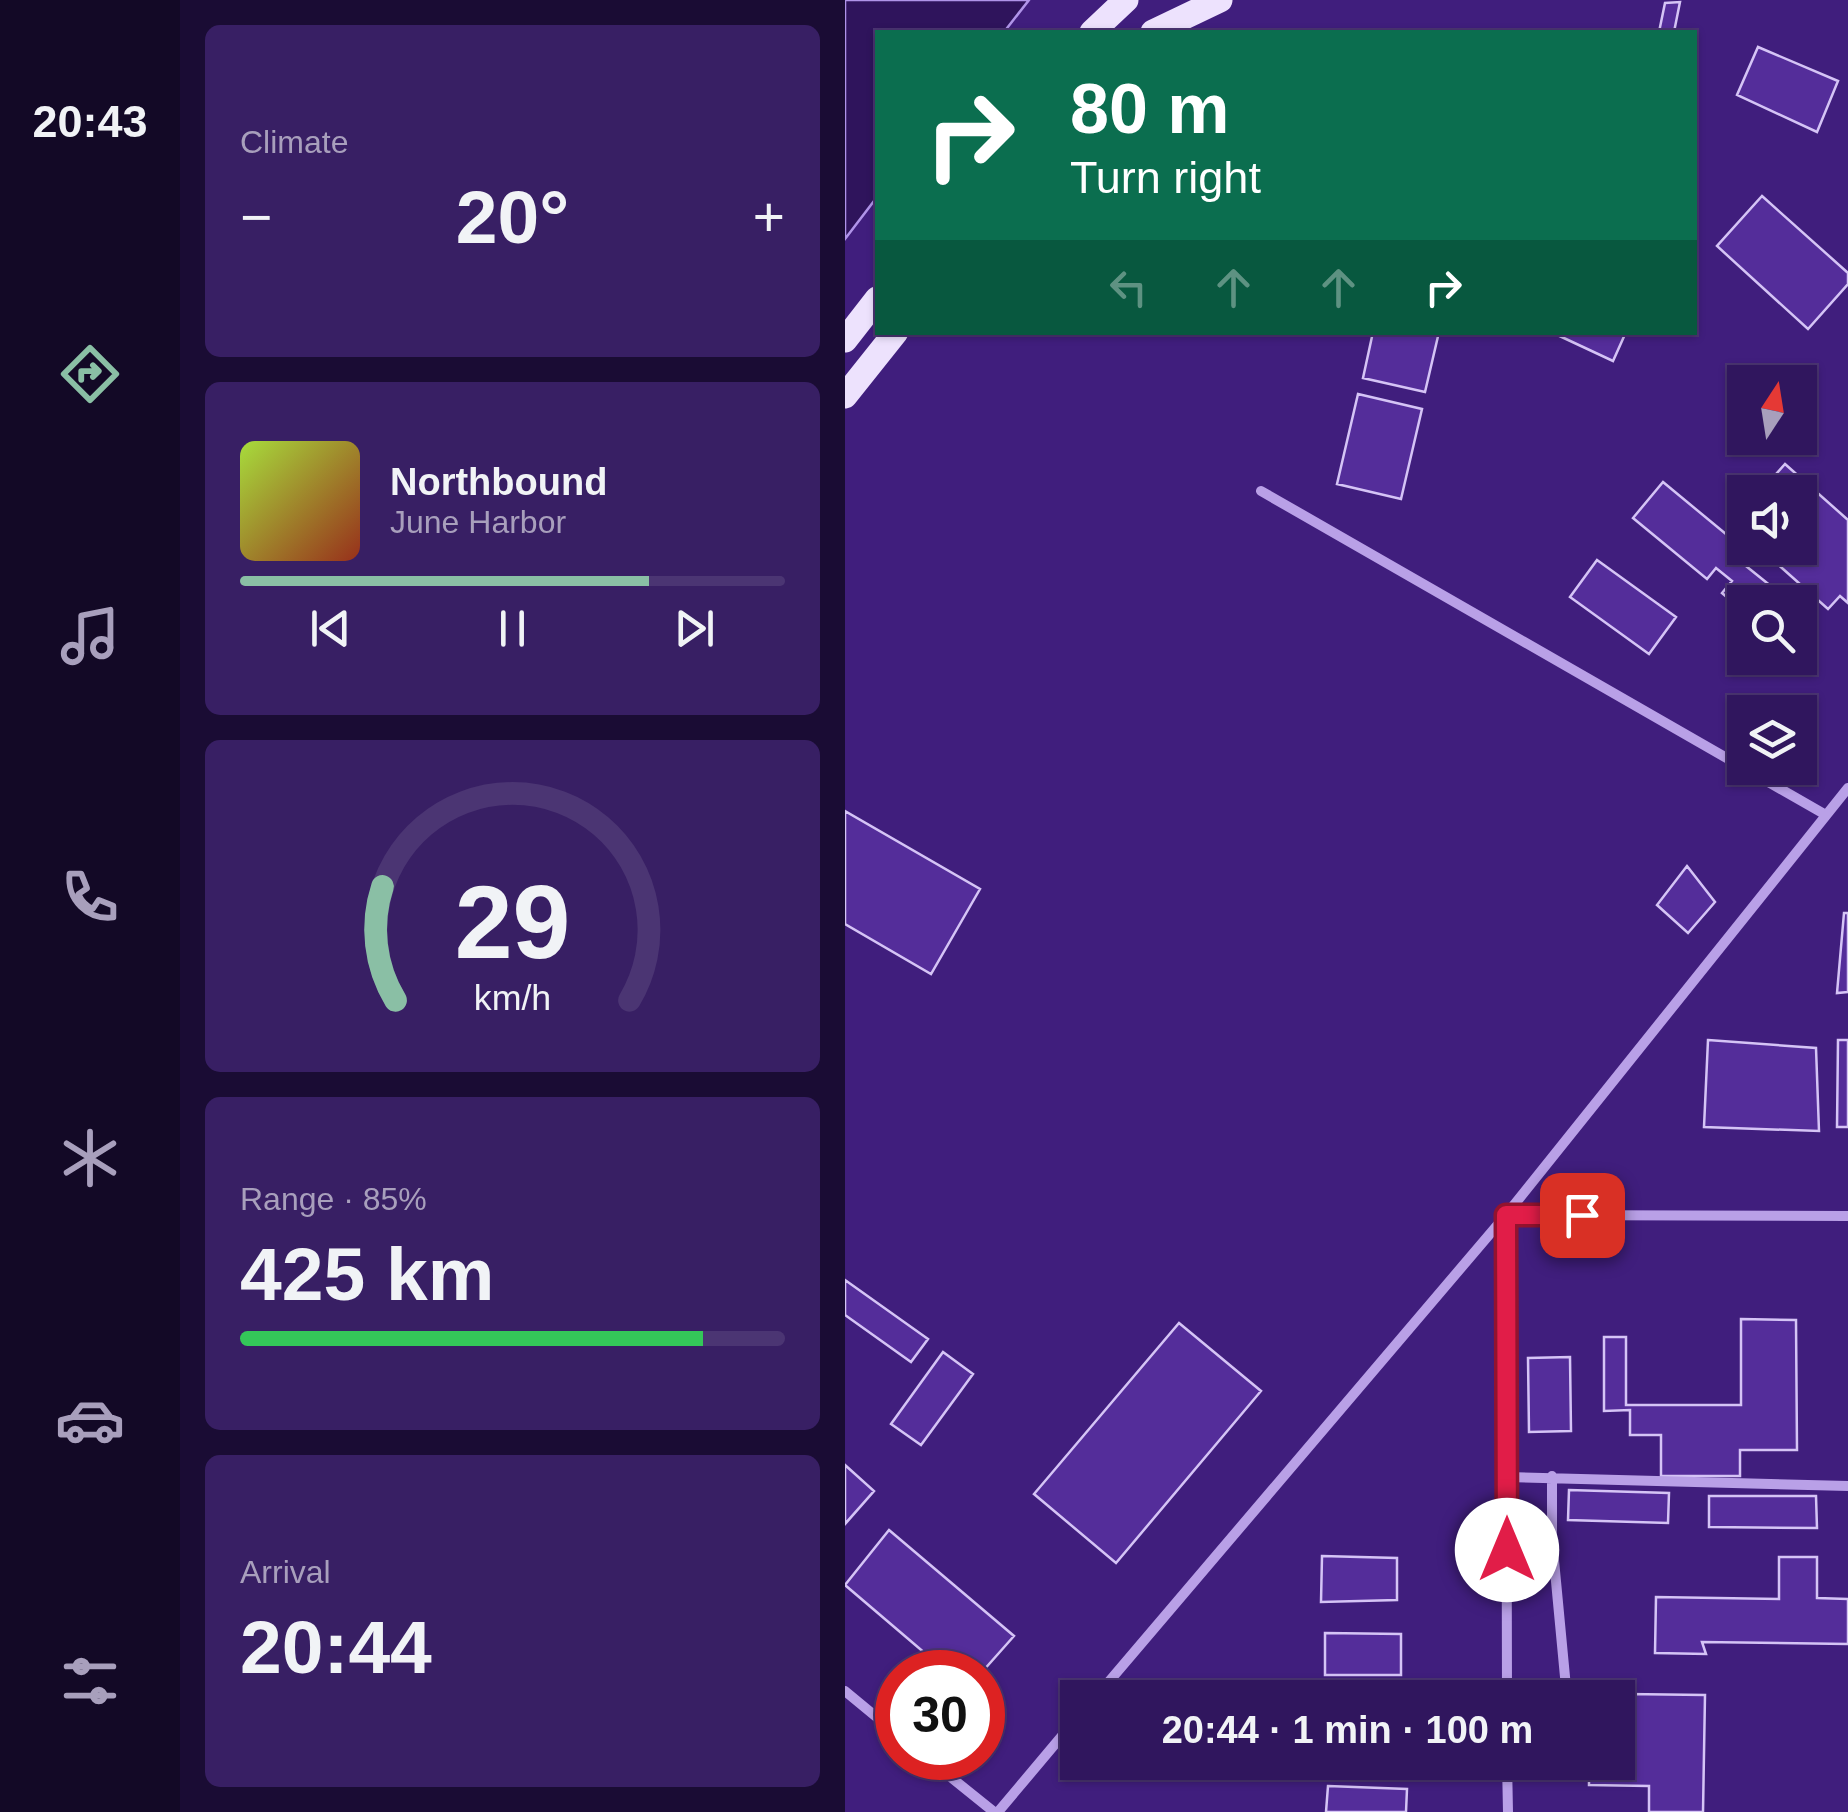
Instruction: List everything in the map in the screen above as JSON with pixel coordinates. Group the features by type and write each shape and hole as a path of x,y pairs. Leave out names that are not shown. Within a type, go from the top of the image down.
{"main road":[{"path":"1094,30 1127,0"},
{"path":"1157,30 1220,0"},
{"path":"845,340 875,302"},
{"path":"845,396 894,335"}],"street":[{"path":"1261,491 1826,814"},
{"path":"1110,1680 1506,1215 1848,788"},
{"path":"1837,802 1848,809"},
{"path":"1506,1215 1848,1216"},
{"path":"1506,1215 1507,1680"},
{"path":"1507,1476 1848,1486"},
{"path":"1552,1476 1551,1539 1559,1576 1566,1680"},
{"path":"845,1691 875,1716"},
{"path":"955,1780 996,1812 1060,1738"},
{"path":"1507,1780 1507,1812"}],"shaded area":[{"path":"845,0 1029,0 1006,30 875,30 875,200 845,239"}],"building":[{"path":"1680,2 1674,30 1659,30 1665,3"},
{"path":"1758,47 1838,81 1817,132 1737,95"},
{"path":"1762,196 1848,273 1848,284 1808,329 1717,246"},
{"path":"1372,335 1438,335 1425,392 1363,378"},
{"path":"1557,335 1625,335 1613,361"},
{"path":"1358,394 1422,409 1401,499 1337,484"},
{"path":"1785,464 1797,475 1775,475"},
{"path":"1663,482 1727,535 1727,565 1745,565 1770,585 1729,585 1732,581 1716,568 1707,579 1633,518"},
{"path":"1817,492 1848,520 1848,603 1840,596 1828,609 1817,599 1817,585 1801,585 1779,565 1817,565"},
{"path":"1597,560 1676,617 1649,654 1570,597"},
{"path":"845,811 980,889 931,974 845,924"},
{"path":"1687,866 1715,902 1688,933 1657,905"},
{"path":"1844,913 1848,913 1848,992 1837,993"},
{"path":"1708,1040 1816,1048 1819,1131 1704,1127"},
{"path":"1838,1040 1848,1040 1848,1127 1837,1127"},
{"path":"845,1280 928,1339 911,1362 845,1315"},
{"path":"1741,1319 1796,1320 1797,1450 1740,1450 1740,1476 1661,1476 1661,1435 1630,1435 1630,1410 1604,1411 1604,1337 1626,1337 1626,1405 1741,1405"},
{"path":"1179,1323 1261,1391 1116,1563 1034,1494"},
{"path":"943,1352 973,1374 921,1445 891,1424"},
{"path":"1570,1357 1571,1431 1529,1432 1528,1358"},
{"path":"845,1465 874,1491 845,1524"},
{"path":"1569,1490 1669,1493 1668,1523 1568,1520"},
{"path":"1709,1496 1816,1496 1817,1528 1709,1527"},
{"path":"889,1530 1014,1636 1002,1650 921,1650 845,1585"},
{"path":"1322,1556 1397,1558 1397,1600 1321,1602"},
{"path":"1779,1557 1817,1557 1817,1598 1848,1599 1848,1644 1702,1642 1706,1654 1655,1653 1656,1597 1779,1599"},
{"path":"1325,1633 1401,1634 1401,1675 1325,1675"},
{"path":"1635,1694 1705,1695 1703,1812 1649,1812 1649,1786 1589,1785 1589,1780 1635,1780"},
{"path":"1328,1786 1407,1789 1406,1812 1326,1812"}],"route":[{"path":"1507,1550 1506,1215 1582,1215"}]}
